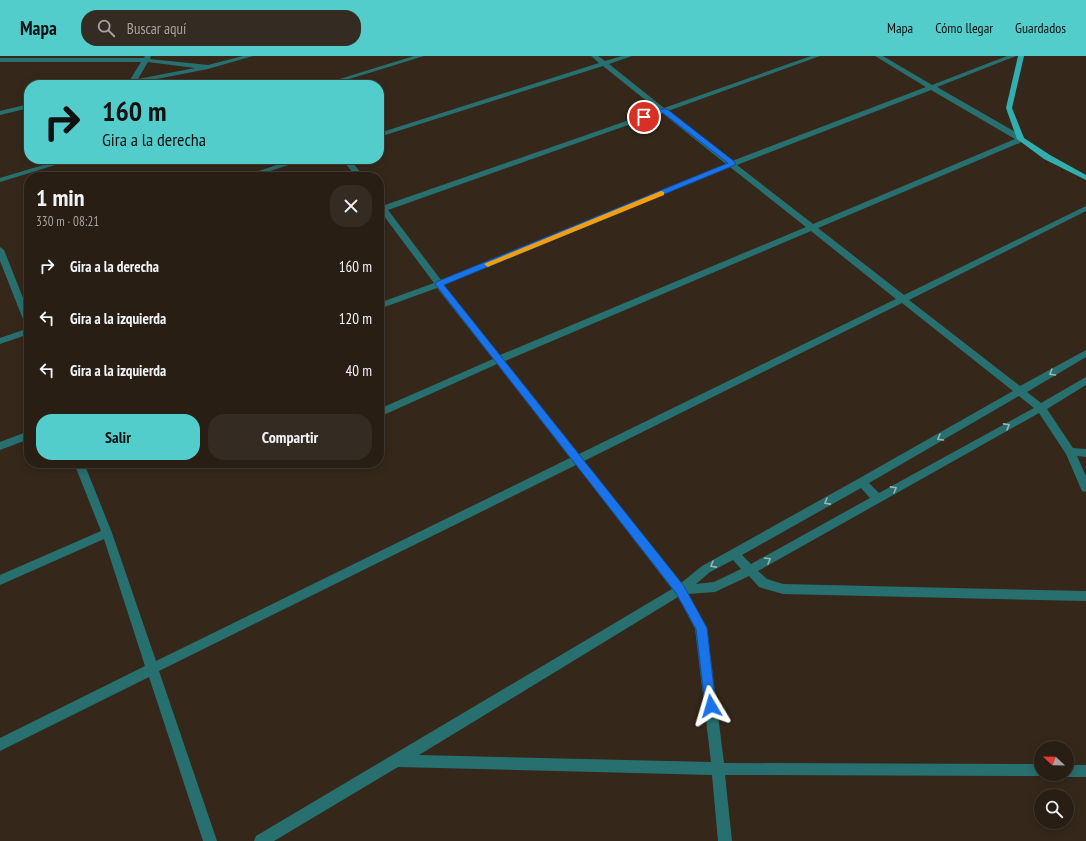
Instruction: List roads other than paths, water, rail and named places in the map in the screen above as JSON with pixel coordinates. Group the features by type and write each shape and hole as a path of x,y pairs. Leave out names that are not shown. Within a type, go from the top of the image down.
{"main road":[{"path":"1021,56 1009,108 1021,139 1047,157 1086,178"}],"street":[{"path":"137,80 208,67 250,56"},
{"path":"340,80 421,56"},
{"path":"594,56 812,226 1041,408 1070,452 1086,488"},
{"path":"384,133 629,56"},
{"path":"384,206 817,56"},
{"path":"878,56 1021,139"},
{"path":"384,304 439,284 732,164 1013,56"},
{"path":"0,60 146,58 208,67"},
{"path":"133,80 146,58"},
{"path":"0,113 24,107"},
{"path":"384,411 498,360 812,226 1021,139"},
{"path":"27,172 54,164"},
{"path":"260,172 286,164"},
{"path":"350,164 356,172"},
{"path":"0,180 24,173"},
{"path":"0,745 151,668 577,460 1086,208"},
{"path":"384,212 498,360 680,590 701,628 718,768 725,841"},
{"path":"0,251 24,311"},
{"path":"0,341 24,333"},
{"path":"261,841 397,761 680,590 706,569 862,482 1086,353"},
{"path":"680,590 715,587 750,570 1041,408 1086,380"},
{"path":"0,446 24,437"},
{"path":"1070,452 1086,452"},
{"path":"81,468 107,533 210,841"},
{"path":"862,482 877,498"},
{"path":"0,580 107,533"},
{"path":"734,554 764,583 783,589 1086,596"},
{"path":"397,761 718,768 1034,770"},
{"path":"1074,770 1086,771"}]}
